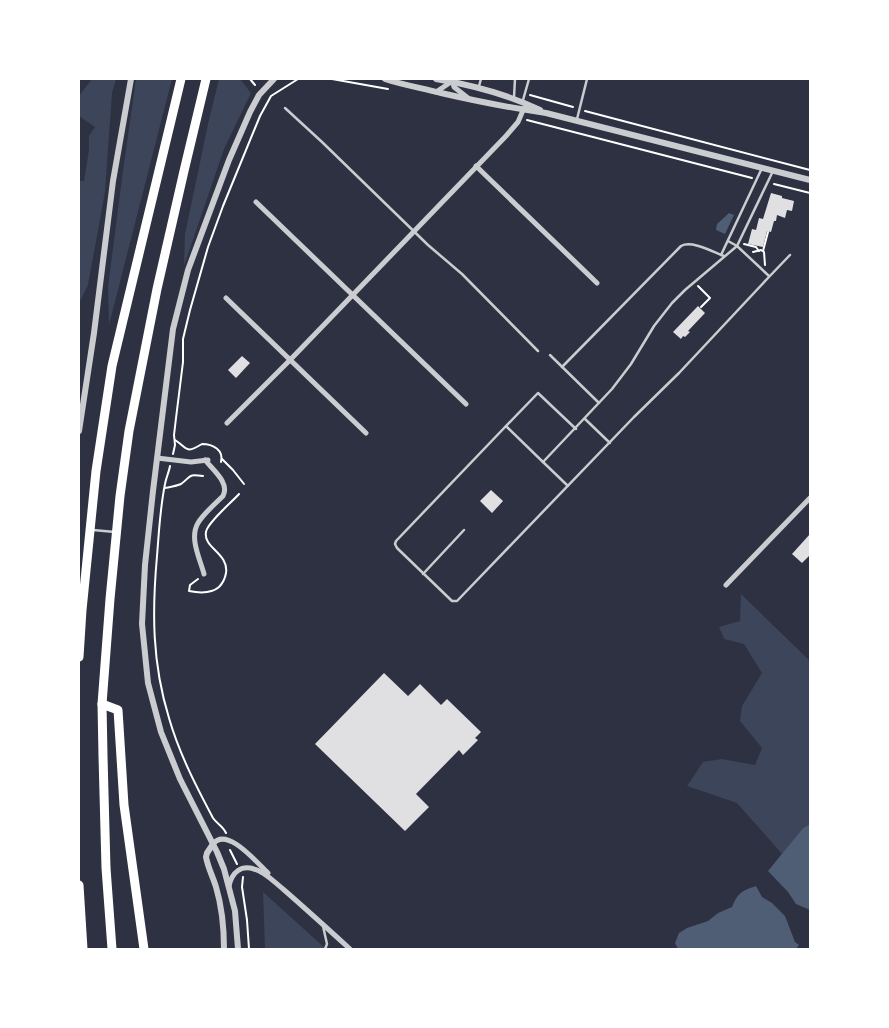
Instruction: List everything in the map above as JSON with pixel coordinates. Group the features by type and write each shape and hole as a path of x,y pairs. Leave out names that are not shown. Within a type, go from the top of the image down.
{"highway":[{"path":"79,658 96,471 112,366 181,79"},
{"path":"112,949 106,868 102,704 116,532 131,422 157,289 206,79"},
{"path":"102,704 118,710 124,805 144,949"},
{"path":"79,885 83,949"}],"street":[{"path":"79,431 94,333 113,181 131,79"},
{"path":"238,949 235,911 224,869 180,779 161,732 148,683 142,624 144,565 174,328 188,270 229,160 250,112 259,95 274,79"},
{"path":"385,79 399,84 469,99 524,105"},
{"path":"436,79 452,80 478,87 514,99 546,113 810,180"},
{"path":"436,92 452,80"},
{"path":"452,80 454,88 469,99"},
{"path":"227,423 290,360 518,122 524,105"},
{"path":"476,166 597,282"},
{"path":"256,202 466,404"},
{"path":"226,298 366,432"},
{"path":"157,458 191,462 206,460 223,481 225,489 223,496 201,518 195,530 195,543 204,574"},
{"path":"726,585 810,498"},
{"path":"224,949 222,913 206,858 213,844 218,839 228,840 246,851 350,949"},
{"path":"229,886 234,873 239,869 250,868 260,871 294,898"}],"lane":[{"path":"478,87 481,79"},
{"path":"514,99 515,79"},
{"path":"524,105 528,79"},
{"path":"577,120 587,79"},
{"path":"285,108 432,248 462,274 538,350"},
{"path":"723,256 728,241 762,168"},
{"path":"543,462 600,403 624,373 658,320 672,303 738,244 773,170"},
{"path":"728,241 738,244 770,276"},
{"path":"562,368 681,246 690,244 723,256"},
{"path":"576,429 538,393 396,541 397,548 452,601 456,602 634,416 679,373 790,255"},
{"path":"550,355 600,403"},
{"path":"584,420 610,443"},
{"path":"506,426 568,486"},
{"path":"90,530 116,532"},
{"path":"423,574 464,530"},
{"path":"323,924 327,944 325,949"}],"path":[{"path":"250,79 255,85"},
{"path":"175,445 176,418 183,362 183,339 208,247 260,116 271,96 298,79"},
{"path":"525,94 810,170"},
{"path":"530,120 757,179"},
{"path":"768,182 810,193"},
{"path":"761,251 768,232"},
{"path":"738,244 756,247 764,252 766,273"},
{"path":"745,253 761,251"},
{"path":"694,282 710,298 701,307"},
{"path":"175,440 189,450 202,444 213,446 219,450 221,460 233,470 244,484"},
{"path":"168,474 161,510 154,596 154,632 159,679 175,738 213,818 224,829 229,847 243,878 242,887 249,949"},
{"path":"164,488 179,485 192,475 203,476"},
{"path":"204,574 190,585 189,591 211,592 216,590 224,580 226,568 223,559 206,540 206,533 210,524 239,494"}],"shaded area":[{"path":"92,79 116,79 112,93 105,192 88,285 79,303 79,181 84,181 89,150 89,136 95,127 79,116 79,96"},
{"path":"136,79 172,79 109,325 108,287"},
{"path":"219,79 240,79 251,93 224,149 184,266 185,234"},
{"path":"729,213 734,215 725,234 716,230 717,224"},
{"path":"741,594 810,661 810,824 803,828 782,854 737,803 687,786 703,762 722,759 755,765 762,748 740,721 742,706 762,673 744,644 724,639 719,627 740,621"},
{"path":"810,824 810,910 796,904 788,892 768,871 803,828"},
{"path":"756,886 762,897 772,903 785,916 795,942 799,945 796,949 678,949 675,943 679,933 687,928 708,921 718,913 732,907 741,893"},
{"path":"263,892 326,949 265,949"}],"building":[{"path":"771,193 794,201 792,211 787,210 785,218 777,215 771,232 767,231 763,247 748,244 752,229 756,230 759,218 763,219"},
{"path":"698,306 705,313 688,331 690,332 681,339 673,332"},
{"path":"242,356 250,363 236,378 228,370"},
{"path":"491,490 503,501 492,513 480,501"},
{"path":"810,534 810,555 802,563 792,554"},
{"path":"384,673 408,696 420,684 441,705 447,699 481,732 475,738 478,740 463,755 459,750 416,794 429,807 405,831 315,744"}]}
